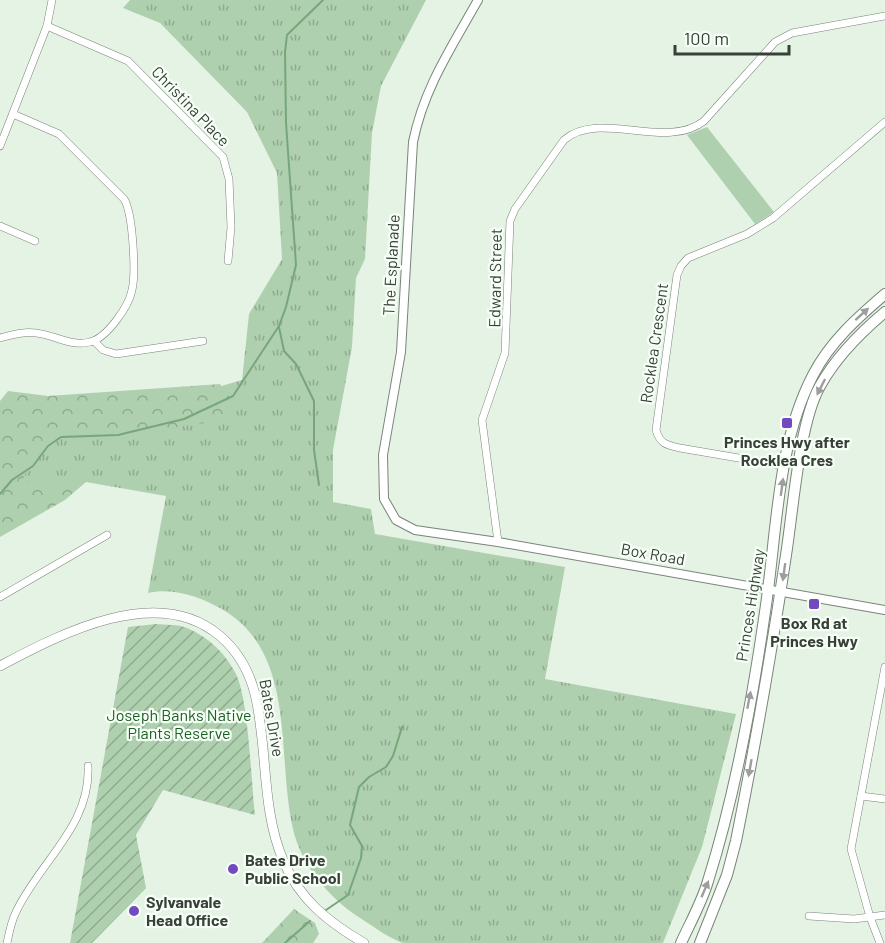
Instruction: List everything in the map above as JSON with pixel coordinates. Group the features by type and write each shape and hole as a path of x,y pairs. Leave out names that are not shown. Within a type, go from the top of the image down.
{"highway":[{"name":"Princes Highway","path":"681,943 708,883 727,814 768,590 785,466 800,405 814,374 835,342 885,294"},
{"name":"Princes Highway","path":"700,943 727,875 736,841 781,592 803,440 819,388 845,350 885,312"}],"main road":[{"name":"Bates Drive","path":"3,665 50,642 132,614 147,612 173,614 210,627 237,654 248,671 255,695 270,807 282,859 293,879 320,914 364,943"}],"street":[{"path":"0,146 47,26 52,0"},
{"name":"The Esplanade","path":"415,530 402,525 390,513 382,490 384,446 401,352 413,142 427,92 478,0"},
{"name":"Edward Street","path":"498,542 482,420 506,353 510,221 515,209 564,140 570,135 588,130 674,132 690,130 704,121 775,42 792,33 885,16"},
{"name":"Christina Place","path":"47,26 128,61 223,158 229,179 231,227 228,261"},
{"path":"0,338 31,332 77,344 94,341 113,322 132,290 129,207 124,199 59,134 13,114"},
{"name":"Rocklea Crescent","path":"785,466 680,448 666,445 659,439 656,430 677,275 688,258 747,234 773,218 885,122"},
{"path":"0,226 35,241"},
{"path":"94,341 103,350 116,354 203,341"},
{"name":"Box Road","path":"415,530 498,542 885,610"},
{"path":"0,597 107,535"},
{"path":"0,655 3,665"},
{"path":"880,943 850,849 882,705 885,667"},
{"path":"7,943 18,907 78,819 88,784 88,765"},
{"path":"861,796 885,799"},
{"path":"809,916 870,917 885,915"}],"green space":[{"path":"130,0 426,0 381,86 372,133 365,259 356,278 352,347 333,450 333,502 371,509 375,534 565,567 545,679 736,714 702,847 663,943 403,943 360,918 327,891 302,855 297,842 288,799 278,702 271,672 258,644 239,621 210,603 180,593 164,591 148,593 166,496 86,482 0,492 0,411 108,419 242,380 249,314 282,259 277,173 247,112 160,23 123,8"},
{"path":"707,127 774,212 755,224 687,135"},
{"path":"220,384 237,418 114,437 46,433 22,481 86,482 65,500 0,537 0,401 8,391 48,396"},
{"name":"Joseph Banks Native Plants Reserve","path":"156,624 176,625 203,636 222,653 236,674 247,722 255,815 163,790 136,835 146,888 92,943 70,943 128,627"},
{"path":"294,909 315,923 319,934 313,943 262,943"}],"waterway":[{"path":"0,494 12,480 33,466 48,446 61,437 118,435 184,419 233,396 279,326 296,265 286,123 285,52 287,35 323,0"},
{"path":"279,327 284,351 296,364 314,401 314,450 319,485"},
{"path":"326,910 348,895 361,858 362,846 350,825 359,787 369,777 386,767 393,756 402,727"},
{"path":"285,943 310,921"}],"place":[{"name":"Princes Hwy after Rocklea Cres","path":"787,423"},
{"name":"Box Rd at Princes Hwy","path":"814,604"},
{"name":"Bates Drive Public School","path":"233,869"},
{"name":"Sylvanvale Head Office","path":"134,911"}]}
